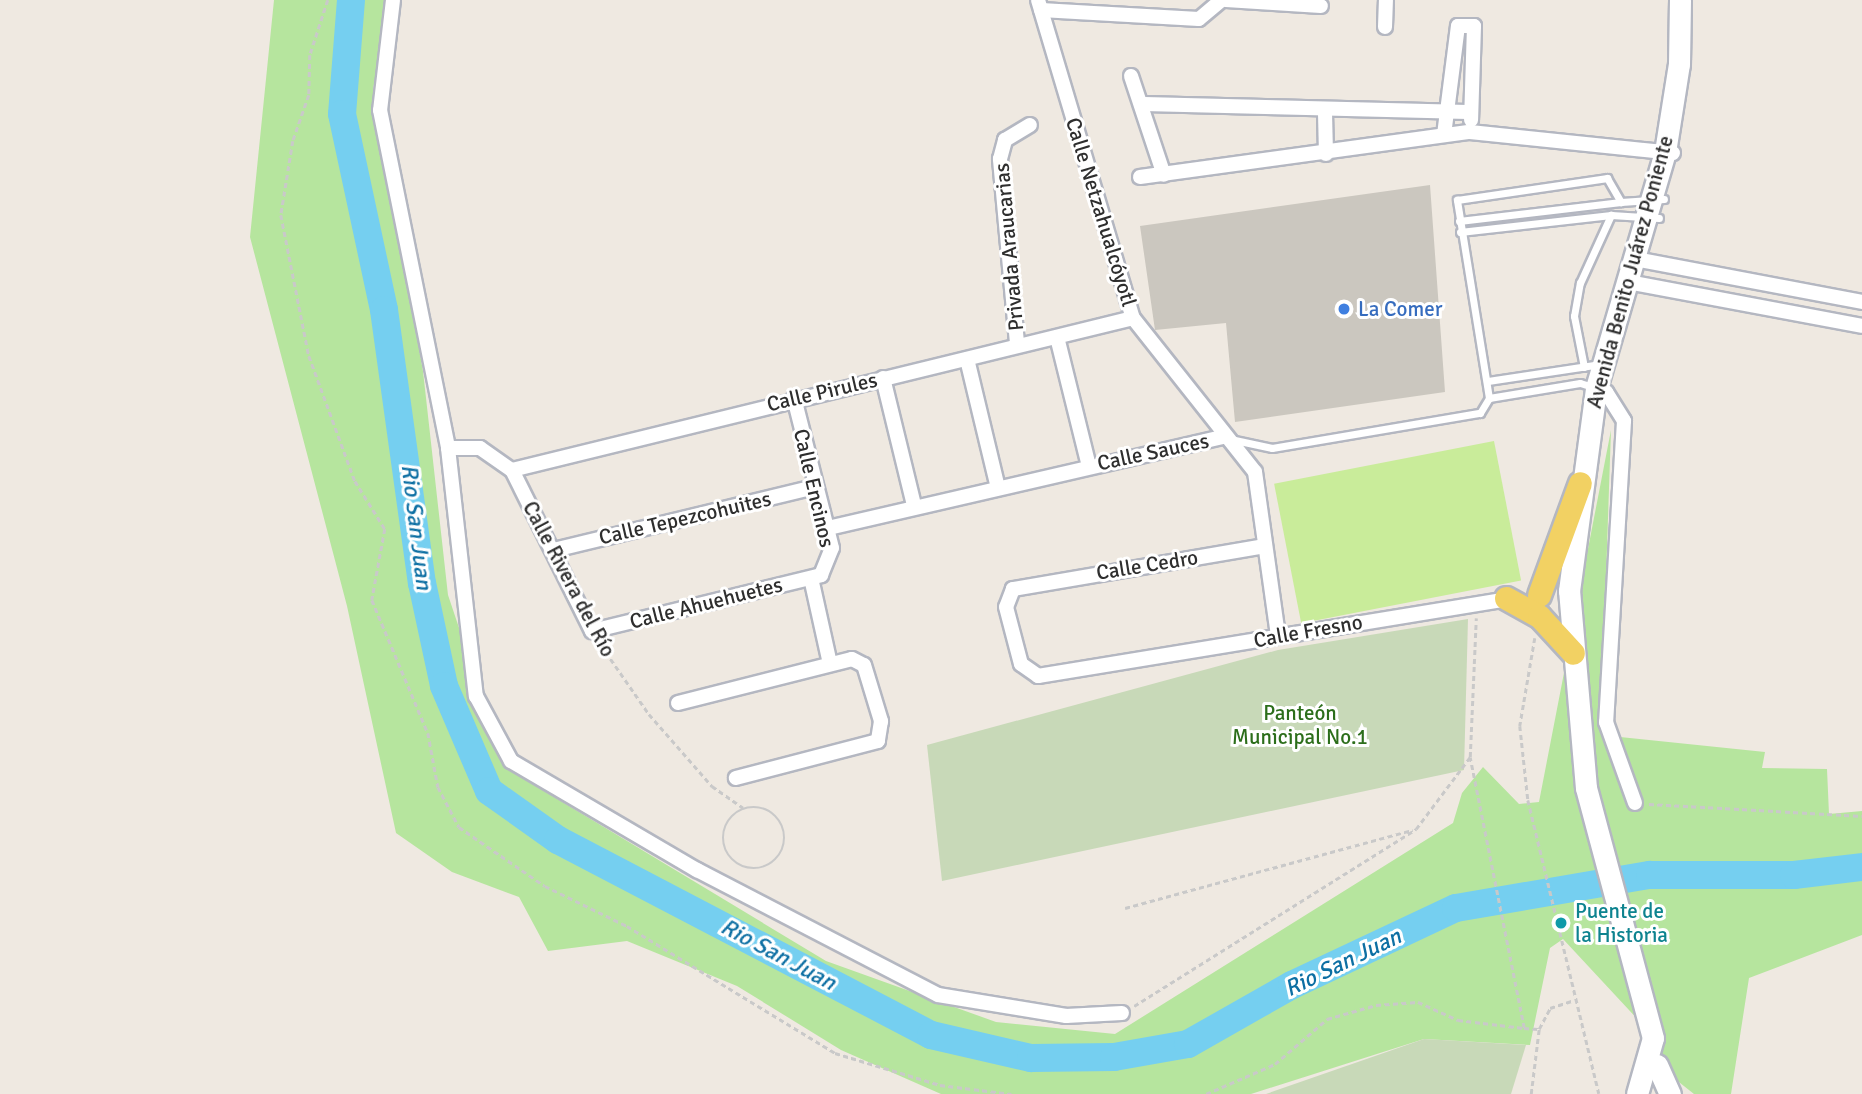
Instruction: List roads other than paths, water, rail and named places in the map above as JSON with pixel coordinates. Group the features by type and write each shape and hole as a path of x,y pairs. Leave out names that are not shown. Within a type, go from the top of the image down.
{"main road":[{"name":"Avenida Benito Juárez Poniente","path":"1670,153 1679,64 1680,0"},
{"name":"Avenida Benito Juárez Poniente","path":"1648,994 1591,786 1573,653 1574,590 1580,484 1601,390 1642,260 1692,65 1691,0"},
{"name":"Avenida Benito Juárez Poniente","path":"1591,786 1574,590 1601,390 1593,365 1635,283"},
{"path":"1539,605 1580,484"},
{"path":"1506,598 1539,605 1573,653"},
{"path":"1643,1093 1657,1065 1661,1044 1648,994"},
{"path":"1643,1093 1653,1038 1648,994"},
{"path":"1657,1065 1670,1094"}],"street":[{"path":"393,0 380,110 448,448 476,696 511,761 697,870 938,995 1066,1016 1122,1013"},
{"path":"1039,5 1199,19 1224,0 1321,6"},
{"path":"1385,27 1386,0"},
{"name":"Calle Netzahualcóyotl","path":"1039,5 1133,318 1223,437 1255,472 1278,636"},
{"path":"1444,135 1444,114 1458,26 1474,26 1470,132"},
{"path":"1131,76 1164,175"},
{"path":"1142,104 1325,113 1471,112"},
{"path":"1325,113 1326,154"},
{"name":"Privada Araucarias","path":"1017,343 1000,159 1005,140 1030,125"},
{"path":"1140,177 1326,154 1470,132 1670,153"},
{"path":"1642,260 1862,302"},
{"path":"1635,283 1862,326"},
{"name":"Calle Pirules","path":"512,470 794,398 967,359 1017,343 1057,337 1133,318"},
{"path":"1057,337 1089,466"},
{"path":"967,359 996,484"},
{"path":"883,378 914,505"},
{"path":"1601,390 1624,421 1606,722 1635,803"},
{"name":"Calle Encinos","path":"794,398 832,548 816,577"},
{"name":"Calle Sauces","path":"828,528 996,484 1223,437"},
{"path":"448,448 480,448 512,470"},
{"name":"Calle Rivera del Río","path":"512,470 592,631"},
{"name":"Calle Tepezcohuites","path":"554,550 815,487"},
{"name":"Calle Cedro","path":"1038,676 1021,664 1006,607 1013,589 1028,584 1265,546"},
{"path":"816,577 830,664"},
{"name":"Calle Ahuehuetes","path":"592,631 816,577"},
{"path":"1539,605 1574,590"},
{"name":"Calle Fresno","path":"1038,676 1506,598"},
{"path":"678,702 852,659 864,665 881,721 878,741 736,778"}],"lane":[{"path":"1489,398 1460,232 1457,200 1607,178 1621,202"},
{"path":"1459,221 1621,202 1655,209"},
{"path":"1460,232 1655,209"},
{"path":"1488,381 1593,365 1574,316 1580,283 1611,215"},
{"name":"Calle Sauces","path":"1223,437 1272,448 1480,413 1489,398 1580,383 1601,390"}],"waterway":[{"name":"Rio San Juan","path":"351,0 342,114 384,310 422,583 444,686 489,791 558,840 931,1035 1031,1058 1114,1057 1188,1044 1292,985 1456,908 1650,875 1794,875 1862,867"}],"place":[{"name":"La Comer","path":"1344,309"},
{"name":"Puente de la Historia","path":"1561,923"}],"park label":[{"name":"Panteón Municipal No.1","path":"1300,725"}]}
